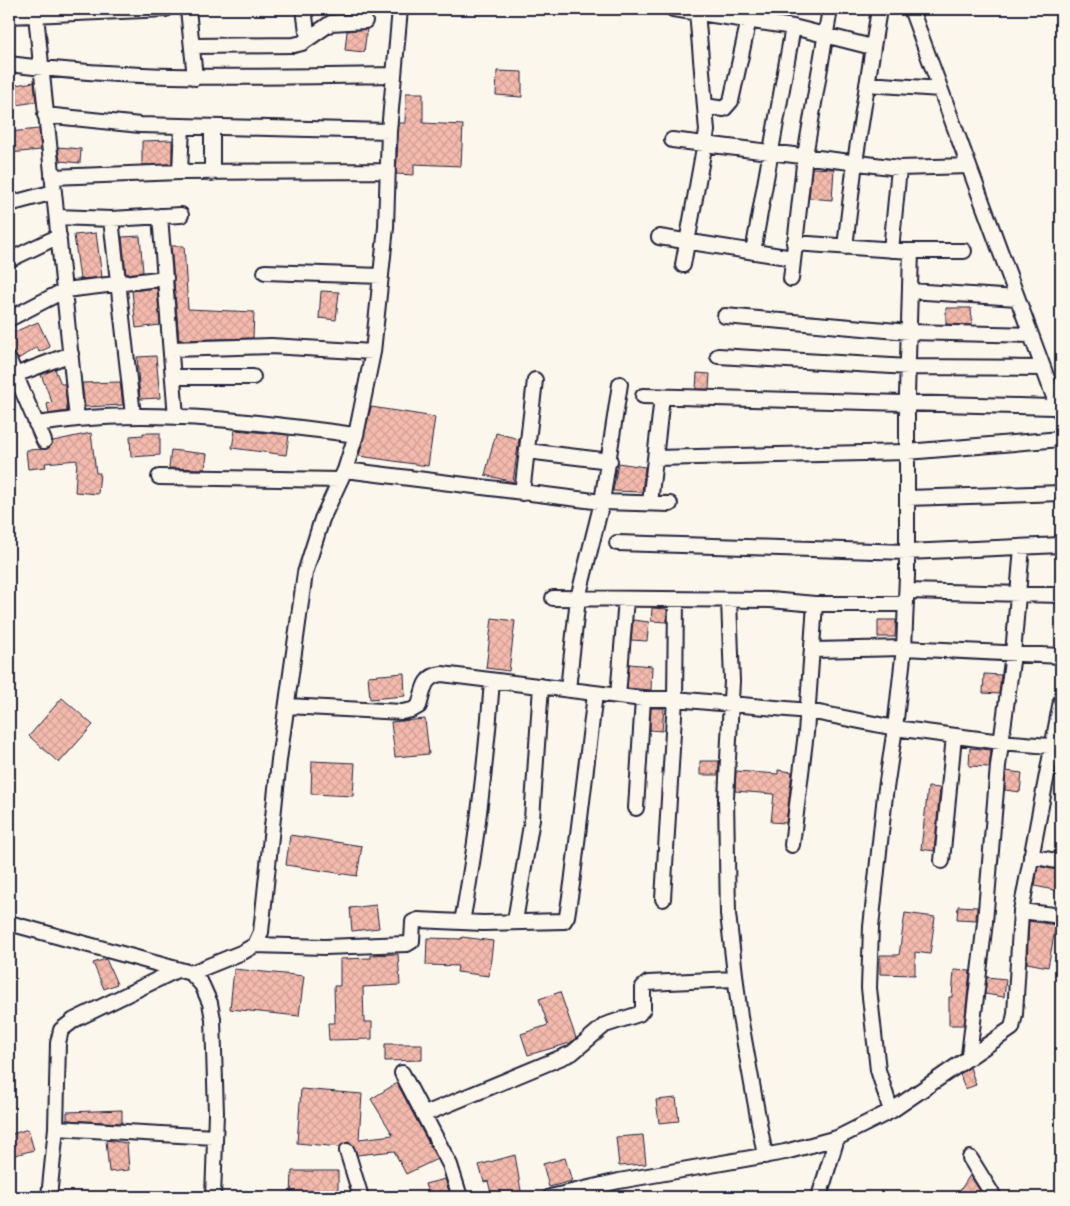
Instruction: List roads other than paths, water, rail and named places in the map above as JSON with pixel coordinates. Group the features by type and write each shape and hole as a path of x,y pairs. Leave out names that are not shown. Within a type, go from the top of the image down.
{"street":[{"path":"9,16 166,9"},
{"path":"188,9 195,78"},
{"path":"304,9 308,39"},
{"path":"254,945 261,932 264,920 279,760 309,557 322,519 342,475 356,435 373,352 400,9"},
{"path":"673,9 749,19 872,47"},
{"path":"791,279 804,156 830,9"},
{"path":"845,247 855,162 879,9"},
{"path":"643,396 1060,411 911,9"},
{"path":"683,265 707,131 697,11"},
{"path":"36,15 77,419"},
{"path":"705,106 724,108 731,101 749,19"},
{"path":"192,46 294,45 308,39 331,23 365,21"},
{"path":"753,252 769,152 793,28"},
{"path":"9,64 41,68 195,78 394,75"},
{"path":"867,84 940,88"},
{"path":"45,115 140,125 390,131"},
{"path":"180,172 182,126"},
{"path":"212,127 212,173"},
{"path":"672,140 899,168 969,166"},
{"path":"891,250 899,168"},
{"path":"52,177 180,172 388,171"},
{"path":"9,204 54,192"},
{"path":"57,217 111,219 181,215"},
{"path":"160,216 176,417"},
{"path":"111,219 133,415"},
{"path":"9,260 59,236"},
{"path":"659,237 793,258"},
{"path":"794,243 911,251 964,251"},
{"path":"891,1111 878,1070 869,988 872,927 884,804 904,648 911,251"},
{"path":"265,272 380,276"},
{"path":"9,319 65,290 166,278"},
{"path":"910,291 1017,298"},
{"path":"725,316 909,332 1031,335"},
{"path":"172,349 271,346 373,352"},
{"path":"15,375 71,354"},
{"path":"718,356 909,367 1043,368"},
{"path":"9,360 44,441"},
{"path":"173,378 253,377"},
{"path":"522,493 535,380"},
{"path":"568,689 578,598 602,502 610,461 620,384"},
{"path":"650,504 662,397"},
{"path":"36,424 133,415 276,424 356,435"},
{"path":"655,458 907,452 1061,439"},
{"path":"527,452 610,461"},
{"path":"159,478 342,475 602,502 670,504"},
{"path":"907,498 1061,493"},
{"path":"617,543 907,552 1061,545"},
{"path":"969,1055 985,922 1001,742 1013,654 1022,547"},
{"path":"553,598 770,600 815,604 906,597 1019,594 1061,595"},
{"path":"618,696 626,599"},
{"path":"663,899 675,698 676,600"},
{"path":"730,600 732,704 726,798 728,914 734,979 765,1156"},
{"path":"792,845 808,711 815,604"},
{"path":"813,650 904,648 1061,656"},
{"path":"287,706 402,712 412,710 420,706 425,682 437,674 568,689 595,694 643,698 675,698 808,711 895,728 1001,742 1057,746"},
{"path":"462,922 474,857 485,778 492,681"},
{"path":"515,920 532,818 541,686"},
{"path":"9,923 191,973 254,945 325,947 406,944 412,941 412,924 415,920 462,922 564,921 567,916 595,694"},
{"path":"636,808 643,698"},
{"path":"550,1197 590,1192 765,1156 837,1138 891,1111 969,1055 1006,1033 1014,1022 1021,911 1031,856 1057,746 1061,701"},
{"path":"942,861 954,736"},
{"path":"1031,856 1061,862"},
{"path":"1021,911 1061,916"},
{"path":"49,1197 56,1128 58,1043 61,1030 74,1020 177,970"},
{"path":"191,973 206,994 213,1019 213,1197"},
{"path":"425,1114 572,1053 605,1024 639,1014 642,1009 644,987 648,983 734,979"},
{"path":"402,1073 450,1165 460,1197"},
{"path":"56,1128 214,1137"},
{"path":"819,1197 837,1138"},
{"path":"347,1151 361,1197"},
{"path":"970,1158 994,1197"}]}
